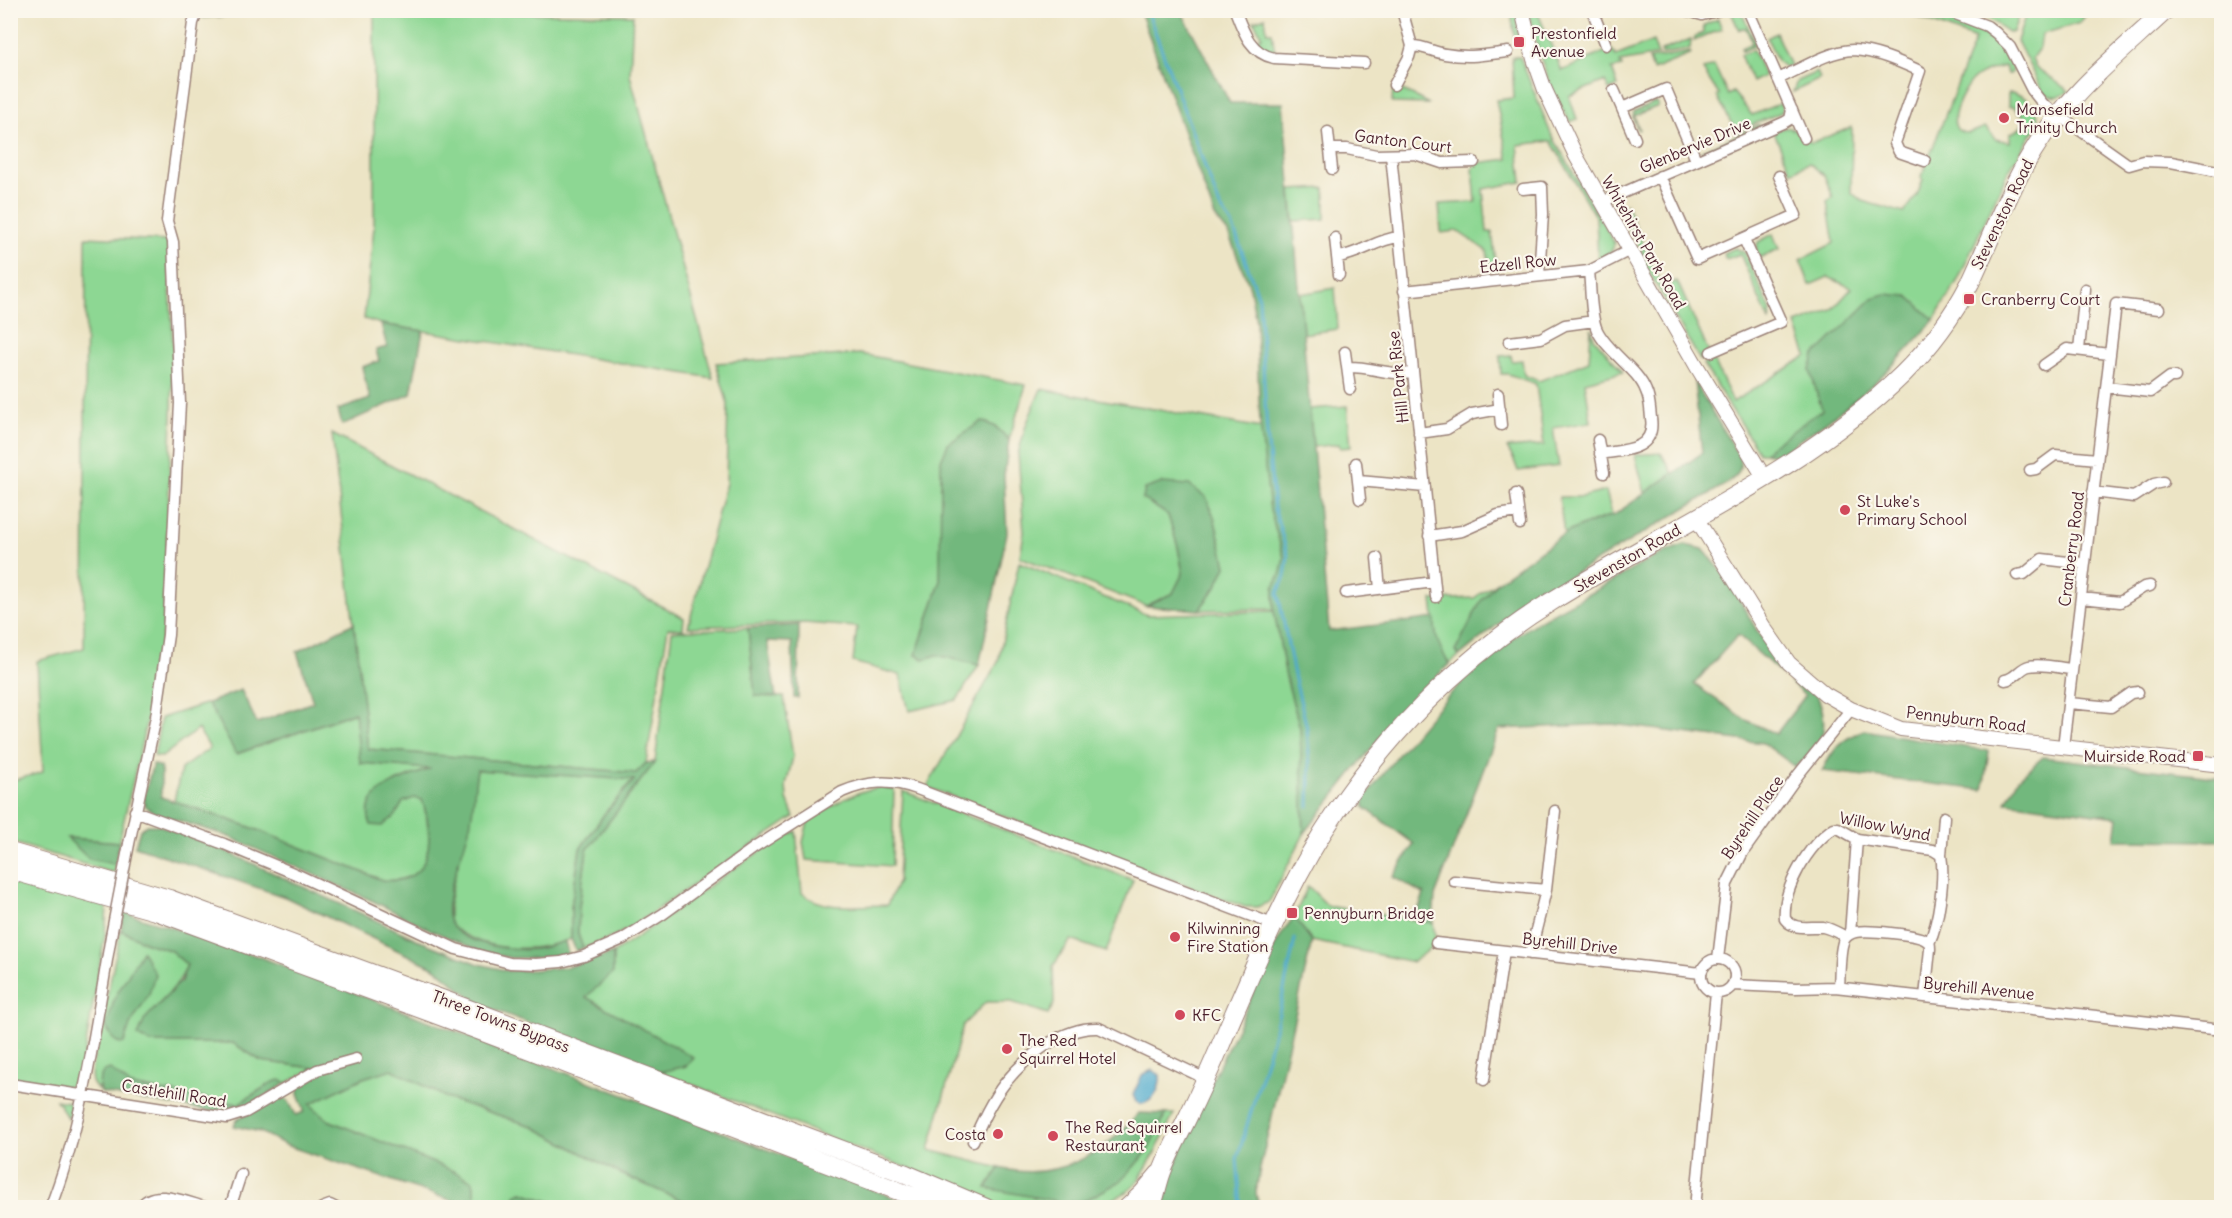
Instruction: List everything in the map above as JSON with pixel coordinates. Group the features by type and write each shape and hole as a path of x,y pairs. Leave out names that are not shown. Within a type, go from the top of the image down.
{"highway":[{"name":"Stevenston Road","path":"1163,1168 1293,886 1325,830 1363,776 1404,725 1431,697 1505,632 1549,603 1764,477 1846,424 1905,373 1930,344 1968,285 2030,154 2059,115 2095,74 2166,10"},
{"name":"Three Towns Bypass","path":"10,852 169,899 326,956 884,1166 986,1208"},
{"name":"Three Towns Bypass","path":"10,870 159,912 335,976 943,1208"},
{"path":"1127,1208 1143,1193 1163,1168"},
{"path":"1152,1208 1163,1168"}],"street":[{"path":"50,1208 66,1160 82,1094 135,811 156,717 168,635 180,403 173,242 167,221 193,22 198,10"},
{"path":"1235,10 1247,38 1263,55 1274,58 1364,63"},
{"path":"1394,85 1409,57 1412,46 1402,10"},
{"name":"Whitehirst Park Road","path":"1522,10 1545,90 1576,156 1696,365 1764,477"},
{"path":"1592,10 1606,45"},
{"path":"1685,10 1702,15 1719,10"},
{"path":"1748,10 1804,138"},
{"path":"1945,10 1987,26 1996,33 2016,56 2037,97 2128,165 2143,161 2171,162 2222,172"},
{"path":"1412,46 1423,47 1441,54 1465,56 1508,52"},
{"path":"1778,79 1832,55 1852,50 1892,59 1920,71 1895,143 1899,152 1925,161"},
{"path":"1614,90 1635,139"},
{"path":"1622,108 1666,90 1696,160"},
{"name":"Glenbervie Drive","path":"1602,202 1785,122 1790,119 1792,110"},
{"name":"Ganton Court","path":"1328,132 1332,169"},
{"name":"Ganton Court","path":"1329,149 1347,149 1376,155 1415,154 1442,163 1474,162"},
{"name":"Hill Park Rise","path":"1391,155 1436,597"},
{"path":"1660,176 1697,260 1796,215 1779,176"},
{"path":"1523,189 1542,187 1543,214 1539,276"},
{"path":"1337,258 1384,240 1399,237"},
{"path":"1335,238 1339,274"},
{"path":"1711,352 1781,322 1744,239"},
{"name":"Edzell Row","path":"1404,291 1589,271 1630,250"},
{"path":"1589,271 1594,321 1601,337 1643,385 1648,398 1652,425 1649,438 1638,447 1600,454"},
{"path":"2079,350 2085,289"},
{"name":"Cranberry Road","path":"2063,747 2116,304 2159,309"},
{"path":"1509,342 1541,338 1565,325 1594,321"},
{"path":"2044,365 2067,349 2109,354"},
{"path":"1345,352 1350,389"},
{"path":"1347,367 1391,374 1412,373"},
{"path":"2106,387 2150,392 2170,377 2175,377"},
{"path":"1498,394 1501,425"},
{"path":"1419,433 1447,429 1472,414 1500,409"},
{"path":"1598,440 1604,472"},
{"path":"2030,470 2036,469 2055,455 2097,459"},
{"path":"1356,463 1360,499"},
{"path":"1359,481 1425,487"},
{"path":"2093,492 2134,497 2154,484 2163,482"},
{"path":"1516,494 1520,524"},
{"path":"1429,536 1462,531 1492,517 1518,512"},
{"name":"Pennyburn Road","path":"1696,518 1765,629 1789,663 1825,694 1851,709 1901,729 2222,765"},
{"path":"1377,558 1380,589"},
{"path":"2017,575 2024,574 2043,559 2085,564"},
{"path":"1346,593 1434,582"},
{"path":"2081,598 2120,602 2144,587 2150,586"},
{"path":"2005,680 2010,679 2025,667 2033,665 2072,669"},
{"path":"2069,703 2111,707 2132,693 2138,692"},
{"name":"Byrehill Place","path":"1718,959 1727,884 1743,852 1798,775 1851,709"},
{"path":"135,811 224,844 298,875 456,949 510,963 561,962 607,948 663,914 754,848 842,792 857,786 881,782 895,782 917,789 1275,925"},
{"path":"1530,954 1546,890 1555,811"},
{"path":"1941,855 1944,817"},
{"name":"Willow Wynd","path":"1848,936 1823,927 1794,926 1785,919 1784,910 1791,881 1805,859 1830,830 1838,828 1857,839 1933,850 1941,855 1941,888 1929,943 1925,997"},
{"path":"1848,936 1857,839"},
{"path":"1454,881 1546,890"},
{"path":"1839,987 1843,941 1856,932 1915,937 1926,939 1929,943"},
{"name":"Byrehill Drive","path":"1436,943 1701,973"},
{"path":"1484,1080 1504,951"},
{"path":"1718,959 1729,963 1735,973 1733,985 1727,991 1716,993 1704,987 1701,973 1708,962 1718,959"},
{"name":"Byrehill Avenue","path":"1733,985 1796,988 1839,987 2222,1030"},
{"path":"1695,1208 1716,993"},
{"path":"973,1141 985,1114 1005,1083 1034,1055 1062,1035 1074,1030 1099,1028 1206,1079"},
{"name":"Castlehill Road","path":"10,1084 218,1117 233,1117 317,1070 356,1059"},
{"path":"230,1208 240,1174"},
{"path":"140,1208 146,1199 157,1196 208,1208"},
{"path":"322,1208 330,1205 336,1208"}],"green space":[{"path":"205,10 296,11 203,18"},
{"path":"374,11 633,15 630,75 713,378 381,324 364,319 374,227"},
{"path":"1140,11 1181,11 1230,103 1283,103 1329,631 1435,618 1438,642 1449,664 1396,717 1304,834 1300,728 1286,677 1274,611 1274,587 1281,572 1284,557 1270,510 1260,424 1256,322 1250,288 1228,233 1215,217"},
{"path":"1511,11 1516,11 1519,40 1515,42"},
{"path":"1528,11 1537,11 1562,71 1611,49 1616,56 1653,41 1658,55 1620,62 1622,67 1612,69 1618,86 1609,90 1605,81 1569,96 1577,119 1570,122 1555,96 1544,68"},
{"path":"1736,11 1743,15 1756,45 1742,51 1741,48 1752,43 1746,28 1739,30 1731,12"},
{"path":"1902,11 1922,11 1980,31 1999,45 2010,60 2013,71 2010,74 2007,74 2005,66 1982,73 1971,83 1957,108 1955,125 1959,131 1969,133 1985,127 1995,139 2010,142 2010,134 2020,128 2024,121 2022,112 2019,113 2015,108 2008,106 2008,93 2020,95 2030,102 2037,112 2039,123 2007,173 1958,280 1934,320 1908,296 1810,370 1823,410 1770,447 1765,453 1759,453 1703,364 1713,359 1733,402 1807,356 1796,324 1832,310 1852,288 1828,277 1810,285 1800,260 1834,243 1827,201 1833,197 1824,175 1809,163 1791,172 1774,132 1790,128 1802,134 1811,143 1852,127 1851,192 1862,201 1904,213 1917,195 1923,180 1921,178 1975,39"},
{"path":"1966,11 2020,11 2013,32 2009,33 1988,18"},
{"path":"2027,11 2088,11 2080,23 2042,34 2040,47 2032,58 2036,67 2069,91 2063,95 2053,96 2043,92 2017,41"},
{"path":"1265,17 1267,32 1272,32 1275,51 1266,48 1256,40 1262,37 1254,21"},
{"path":"1718,19 1722,29 1694,41 1695,37 1703,33 1704,25"},
{"path":"1776,33 1790,66 1784,67 1778,62 1767,38"},
{"path":"1691,39 1690,49 1662,54 1661,51"},
{"path":"1753,50 1764,76 1752,82 1740,55"},
{"path":"1690,52 1691,54 1653,70 1649,59"},
{"path":"1512,57 1520,57 1551,134 1614,242 1612,251 1598,260 1596,218 1551,141 1518,145 1522,182 1483,189 1487,232 1492,232 1497,270 1490,271 1487,251 1457,231 1441,233 1439,204 1476,202 1473,169 1477,163 1508,159 1496,100 1514,98"},
{"path":"1714,65 1728,95 1733,92 1752,115 1781,103 1782,112 1736,132 1717,96 1719,95 1703,70"},
{"path":"1817,72 1820,79 1793,92 1797,81"},
{"path":"1398,88 1429,104 1392,103 1393,89"},
{"path":"1656,102 1658,106 1634,116 1638,130 1633,118 1634,112"},
{"path":"1759,125 1761,128 1707,151 1701,151"},
{"path":"1325,188 1325,219 1294,221 1291,190"},
{"path":"1626,204 1652,265 1664,286 1677,281 1710,355 1700,360 1640,257 1642,251 1625,222"},
{"path":"1773,234 1779,249 1759,258 1756,249 1758,242"},
{"path":"86,237 168,241 173,347 163,629 151,702 119,842 68,838 89,859 115,864 114,873 11,842 11,781 43,772 37,661 84,648"},
{"path":"1736,248 1745,253 1771,311 1769,321 1740,254 1726,259 1723,253"},
{"path":"1335,288 1338,329 1303,334 1300,294"},
{"path":"1885,294 1908,296 1934,320 1904,354 1838,413 1784,451 1775,454 1765,453 1822,410 1810,370 1814,356 1873,298"},
{"path":"381,324 423,331 411,394 342,425 338,410 370,399 362,367 379,361 376,350 387,347"},
{"path":"1591,328 1594,338 1623,372 1585,382 1591,422 1553,428 1559,466 1518,471 1507,448 1544,445 1536,384 1508,374 1501,374 1500,356 1511,355 1512,361 1522,360 1524,375 1539,381 1589,361"},
{"path":"860,354 1026,385 1009,440 996,427 982,421 948,444 940,583 916,655 924,659 937,655 979,665 957,700 909,711 900,675 853,662 857,627 804,623 688,627 726,483 728,404 716,363"},
{"path":"1694,381 1739,457 1740,470 1736,476 1542,593 1507,617 1459,656 1456,650 1481,601 1497,582 1564,534 1614,515 1702,453"},
{"path":"1041,389 1261,428 1270,510 1284,558 1282,572 1274,587 1274,609 1199,610 1216,587 1226,566 1214,517 1206,497 1143,499 1168,515 1183,573 1173,593 1146,606 1020,557 1024,532 1018,454 1026,425"},
{"path":"1347,406 1351,447 1340,448 1339,444 1313,447 1310,409"},
{"path":"982,421 996,427 1009,440 1004,476 1007,533 979,665 937,655 924,659 916,655 940,583 941,460 948,444"},
{"path":"332,434 684,618 683,629 668,628 646,763 636,773 368,749"},
{"path":"1661,453 1673,473 1645,493 1635,455"},
{"path":"1162,483 1189,485 1206,497 1214,517 1226,566 1216,587 1199,610 1146,606 1173,593 1183,573 1168,515 1143,499 1145,489"},
{"path":"1606,491 1612,515 1564,534 1559,497 1582,497"},
{"path":"1685,545 1703,549 1726,576 1756,629 1784,671 1782,674 1738,635 1694,684 1746,720 1776,734 1805,696 1791,683 1800,682 1814,692 1822,710 1823,730 1818,744 1801,763 1796,765 1797,768 1763,743 1612,724 1499,729 1435,896 1433,923 1415,919 1424,894 1393,877 1414,844 1364,807 1364,799 1447,697 1505,644 1542,619 1645,562"},
{"path":"1019,562 1147,615 1274,611 1286,677 1300,728 1304,834 1269,902 1257,907 1245,907 927,787 998,662"},
{"path":"1497,582 1481,601 1456,650 1459,656 1449,664 1437,644 1432,600 1474,598"},
{"path":"354,623 368,749 636,773 646,763 655,762 587,850 579,907 578,934 583,948 576,951 571,939 571,907 580,849 605,813 634,780 477,770 469,830 451,886 448,912 450,922 464,936 500,947 534,949 565,941 568,954 537,958 511,958 482,952 227,836 155,813 145,806 144,796 153,764 161,767 161,797 250,827 382,880 399,880 412,875 421,867 429,843 429,829 422,800 414,798 403,802 395,816 382,826 371,825 368,813 371,802 386,787 429,769 360,763 355,712 236,754 208,703 241,690 257,723 313,702 297,652"},
{"path":"799,625 798,698 794,698 792,642 767,641 776,697 755,696 748,628"},
{"path":"748,628 756,696 784,697 793,757 786,785 787,799 794,817 628,929 583,948 578,934 579,907 587,850 655,762 672,631"},
{"path":"208,703 237,754 356,712 360,762 431,769 389,786 370,806 395,816 403,802 414,798 422,800 429,839 427,860 423,866 408,877 382,880 250,827 174,801 181,769 210,748 198,729 162,757 154,756 161,718"},
{"path":"1864,730 1989,751 1983,790 1822,771 1838,746 1849,737"},
{"path":"2043,757 2221,778 2221,841 2115,840 2118,817 2006,802 2019,778"},
{"path":"477,770 634,779 605,813 580,849 571,907 571,939 540,947 507,948 476,940 449,924 449,903"},
{"path":"881,787 894,789 892,866 806,860 803,842 808,821 852,796"},
{"path":"903,791 1133,880 1106,952 1071,940 1053,966 1054,1004 1048,1014 1012,1002 986,1002 963,1025 929,1150 1000,1168 986,1188 1084,1201 1121,1181 1147,1152 1166,1114 1174,1114 1154,1155 1138,1181 1127,1192 1097,1207 1004,1207 660,1072 686,1066 585,997 612,973 613,953 726,874 796,831 802,893 811,899 831,905 887,905 898,881"},
{"path":"147,825 158,825 219,848 425,943 479,964 509,971 534,970 567,967 613,953 613,973 586,997 693,1057 686,1066 660,1072 481,1005 435,968 285,897 135,846 140,830"},
{"path":"67,838 119,842 115,864 89,859"},
{"path":"10,879 107,906 105,935 82,1067 75,1083 67,1087 11,1079"},
{"path":"1308,886 1328,906 1433,923 1436,943 1413,962 1312,941 1294,917"},
{"path":"124,912 260,957 919,1207 697,1207 621,1174 532,1126 449,1099 392,1069 363,1078 310,1104 328,1120 473,1181 477,1207 288,1146 260,1132 234,1126 236,1120 278,1099 284,1098 289,1102 296,1115 304,1112 298,1089 314,1068 261,1061 233,1043 151,1043 138,1036 145,1019 181,981 187,965 170,950 149,944 121,930"},
{"path":"1294,917 1312,941 1259,1173 1256,1193 1259,1207 1163,1208 1177,1160 1197,1112 1271,953"},
{"path":"121,930 149,944 170,950 187,965 176,984 149,1016 138,1036 151,1043 233,1043 261,1061 314,1068 287,1083 273,1082 238,1104 131,1086 117,1075 98,1087 102,1093 93,1085 91,1072"},
{"path":"142,951 155,974 149,994 130,1025 124,1043 120,1044 113,1039 106,1027 115,997"},
{"path":"110,1069 131,1086 238,1104 273,1082 280,1080 287,1083 241,1110 226,1114 102,1093 100,1079 104,1071"},
{"path":"392,1069 449,1099 532,1126 621,1174 697,1207 566,1207 522,1192 516,1195 516,1207 477,1207 473,1181 328,1120 309,1104 363,1078"},
{"path":"56,1100 69,1102 71,1105 68,1119"},
{"path":"1139,1113 1166,1114 1147,1152 1121,1181 1084,1201 1066,1203 986,1188 1000,1168 1040,1171 1077,1162 1110,1141"},
{"path":"522,1192 566,1207 516,1207 516,1195"}],"water":[{"path":"1152,1070 1160,1075 1156,1093 1147,1102 1142,1104 1136,1102 1133,1095 1142,1075"}],"waterway":[{"path":"1147,10 1220,207 1232,224 1259,298 1274,508 1288,556 1285,576 1278,593 1307,728 1310,768 1309,806"},
{"path":"1241,1208 1237,1159 1276,1026 1295,939"}],"place":[{"name":"Prestonfield Avenue","path":"1519,42"},
{"name":"Mansefield Trinity Church","path":"2004,118"},
{"name":"Cranberry Court","path":"1969,299"},
{"name":"St Luke's Primary School","path":"1845,510"},
{"name":"Muirside Road","path":"2198,756"},
{"name":"Pennyburn Bridge","path":"1292,913"},
{"name":"Kilwinning Fire Station","path":"1175,937"},
{"name":"KFC","path":"1180,1015"},
{"name":"The Red Squirrel Hotel","path":"1007,1049"},
{"name":"Costa","path":"998,1134"},
{"name":"The Red Squirrel Restaurant","path":"1053,1136"}]}
